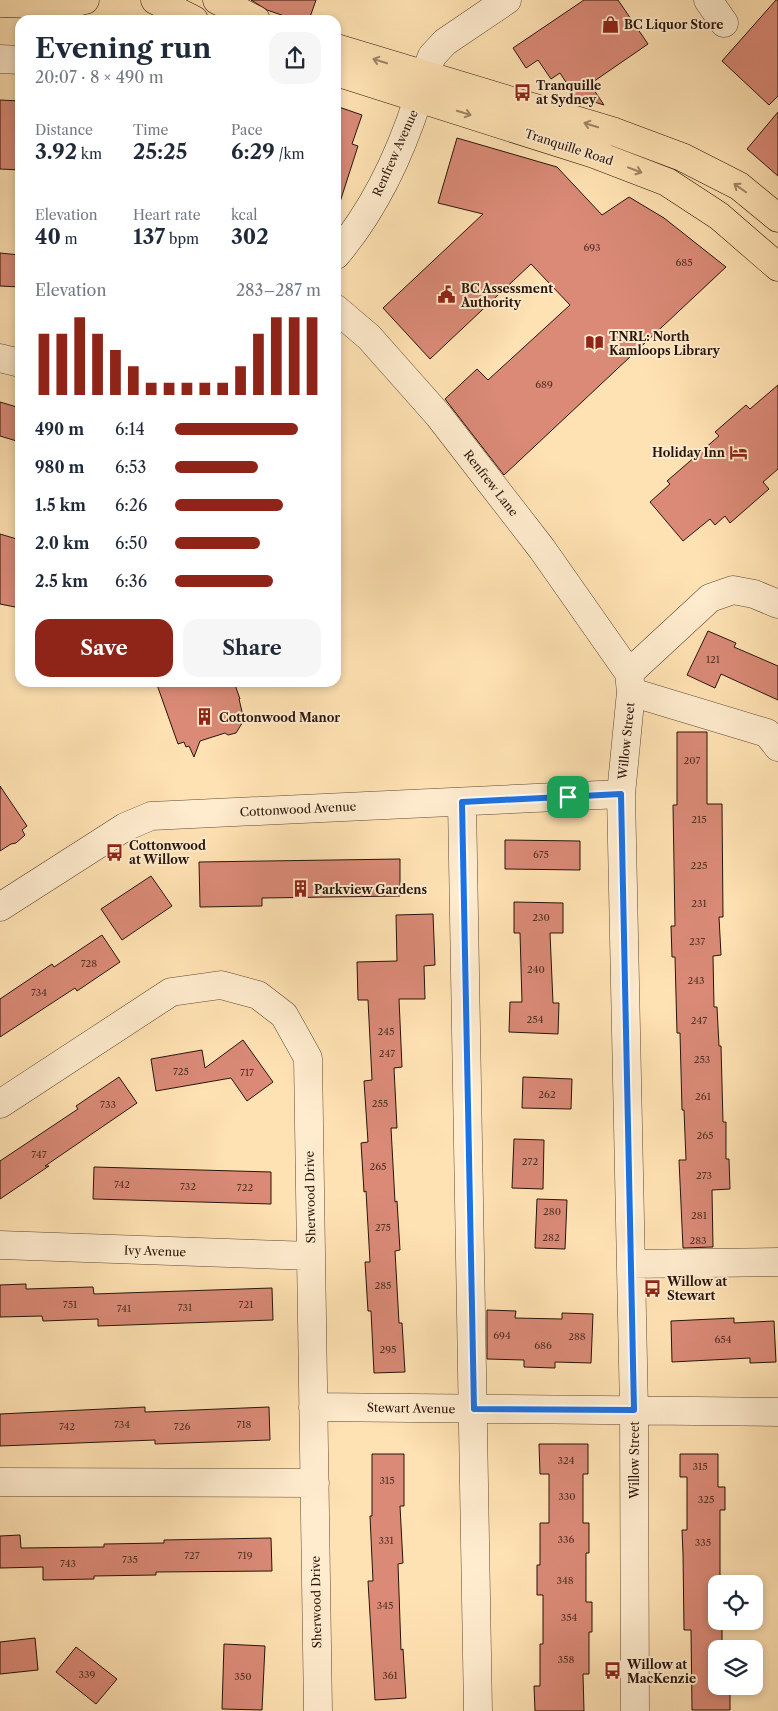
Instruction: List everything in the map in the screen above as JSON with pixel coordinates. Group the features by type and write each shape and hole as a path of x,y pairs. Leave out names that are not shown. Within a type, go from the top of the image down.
{"main road":[{"path":"0,4 34,13 86,0"},
{"path":"155,0 184,15"},
{"path":"217,0 246,15"},
{"name":"Tranquille Road","path":"341,50 421,86 667,182 719,216 778,267"},
{"name":"Tranquille Road","path":"341,73 421,86 615,132 682,157 739,186 778,218"}],"street":[{"name":"Renfrew Avenue","path":"341,240 345,228 383,185 410,122 432,56 445,42 507,0"},
{"path":"708,0 724,24"},
{"path":"0,59 15,60"},
{"name":"Renfrew Lane","path":"341,313 369,337 439,416 542,549 630,682"},
{"path":"0,358 15,361"},
{"path":"778,604 754,594 733,590 710,598 630,682 767,733 778,747"},
{"name":"Willow Street","path":"630,682 621,794 634,1410 636,1711"},
{"name":"Cottonwood Avenue","path":"0,907 125,827 151,816 621,794"},
{"path":"462,802 478,1711"},
{"name":"Sherwood Drive","path":"0,1104 171,992 221,985 258,995 284,1015 308,1058 318,1711"},
{"name":"Ivy Avenue","path":"0,1245 311,1256"},
{"path":"631,1264 778,1262"},
{"name":"Stewart Avenue","path":"313,1407 778,1412"},
{"path":"0,1482 314,1483"}],"building":[{"path":"251,0 316,0 311,15 282,15 267,10"},
{"path":"584,0 618,0 648,44 590,84 604,105 575,96 560,73 551,79 538,60 526,68 513,48"},
{"path":"778,0 778,96 769,105 722,61"},
{"path":"0,100 15,101 15,170 0,169"},
{"path":"341,108 362,115 352,144 358,146 341,199"},
{"path":"778,112 778,176 747,149"},
{"path":"457,138 557,167 602,215 629,197 664,218 726,267 504,475 445,399 477,369 488,380 570,305 531,264 430,359 383,308 483,214 438,203"},
{"path":"0,253 15,254 15,287 0,286"},
{"name":"Holiday Inn","path":"778,385 778,469 763,482 769,489 730,523 725,516 715,525 710,519 683,541 650,502 670,484 667,481 719,436 715,432 746,405 750,409"},
{"path":"0,402 15,406 15,440 0,436"},
{"path":"0,534 15,538 15,607 0,604"},
{"path":"708,631 736,643 734,647 778,666 778,700 721,674 715,688 687,675"},
{"name":"Cottonwood Manor","path":"158,687 236,687 244,720 236,733 228,735 225,733 200,741 194,757 189,746 186,747 184,742 178,744"},
{"path":"677,732 707,732 707,804 722,804 723,917 719,917 721,955 713,956 714,1007 717,1007 719,1046 721,1046 723,1122 726,1122 726,1159 729,1159 730,1189 712,1190 713,1247 683,1248 679,1160 686,1160 684,1110 682,1110 680,1033 677,1033 675,957 672,957 671,926 675,926 673,805 677,805"},
{"path":"0,786 27,826 22,830 25,835 16,843 0,851"},
{"path":"505,840 580,841 580,870 505,869"},
{"name":"Parkview Gardens","path":"400,859 400,896 262,898 262,906 200,907 199,862"},
{"path":"151,876 172,906 122,940 101,909"},
{"path":"514,902 563,903 563,933 550,933 553,1003 559,1003 558,1034 509,1032 510,1002 522,1002 520,933 514,933"},
{"path":"433,914 435,965 424,966 425,999 399,999 402,1067 394,1068 397,1128 391,1128 400,1250 395,1251 399,1323 402,1323 405,1372 374,1373 371,1311 368,1311 365,1262 370,1262 361,1143 368,1142 364,1081 372,1080 368,1000 358,1000 357,962 397,961 396,915"},
{"path":"102,935 120,962 77,991 75,988 0,1037 0,999 52,964 54,967"},
{"path":"243,1040 273,1082 247,1101 231,1078 156,1091 151,1059 202,1050 205,1068"},
{"path":"119,1077 137,1103 0,1199 0,1161 78,1109 76,1106"},
{"path":"523,1077 572,1079 571,1109 522,1108"},
{"path":"514,1139 544,1140 543,1189 512,1188"},
{"path":"94,1167 271,1172 271,1204 93,1199"},
{"path":"537,1199 567,1200 565,1249 535,1248"},
{"path":"26,1284 26,1289 93,1287 94,1294 272,1288 273,1320 98,1326 98,1319 43,1321 42,1316 0,1317 0,1285"},
{"path":"487,1310 516,1311 515,1318 562,1319 562,1313 593,1314 591,1363 555,1362 555,1368 524,1367 524,1360 487,1359"},
{"path":"734,1318 734,1323 774,1321 776,1362 750,1363 750,1358 672,1362 671,1321"},
{"path":"145,1407 145,1412 269,1407 270,1440 155,1444 155,1440 0,1446 0,1414"},
{"path":"539,1444 588,1444 588,1474 583,1474 583,1523 589,1523 589,1553 586,1553 586,1602 592,1602 592,1632 589,1632 589,1674 583,1674 584,1711 535,1711 534,1686 540,1686 540,1644 543,1644 543,1595 537,1595 537,1565 540,1565 540,1523 549,1523 549,1474 540,1474"},
{"path":"372,1454 404,1454 404,1506 400,1506 403,1563 398,1564 401,1650 403,1649 406,1698 375,1700 368,1581 373,1581 370,1516 372,1516"},
{"path":"680,1454 718,1454 718,1487 725,1487 725,1510 720,1510 720,1575 708,1575 708,1630 722,1630 722,1640 708,1640 708,1695 730,1695 730,1710 692,1710 691,1630 684,1630 682,1530 687,1530 687,1477 680,1477"},
{"path":"20,1535 21,1548 104,1547 104,1544 164,1543 164,1540 271,1538 272,1571 156,1572 156,1575 94,1576 94,1579 43,1580 43,1567 0,1568 0,1536"},
{"path":"35,1638 38,1670 0,1674 0,1642"},
{"path":"224,1644 265,1646 262,1710 222,1709"},
{"path":"76,1647 117,1679 96,1704 56,1672"}],"place":[{"name":"BC Liquor Store","path":"610,24"},
{"name":"Tranquille at Sydney","path":"522,92"},
{"name":"BC Assessment Authority","path":"447,295"},
{"name":"TNRL: North Kamloops Library","path":"595,343"},
{"name":"Holiday Inn","path":"739,452"},
{"name":"Cottonwood Manor","path":"205,717"},
{"name":"Cottonwood at Willow","path":"115,852"},
{"name":"Parkview Gardens","path":"300,889"},
{"name":"Willow at Stewart","path":"653,1288"},
{"name":"Willow at MacKenzie","path":"613,1671"}],"route":[{"path":"621,794 634,1410 474,1409 462,802 568,797 621,794"}]}
